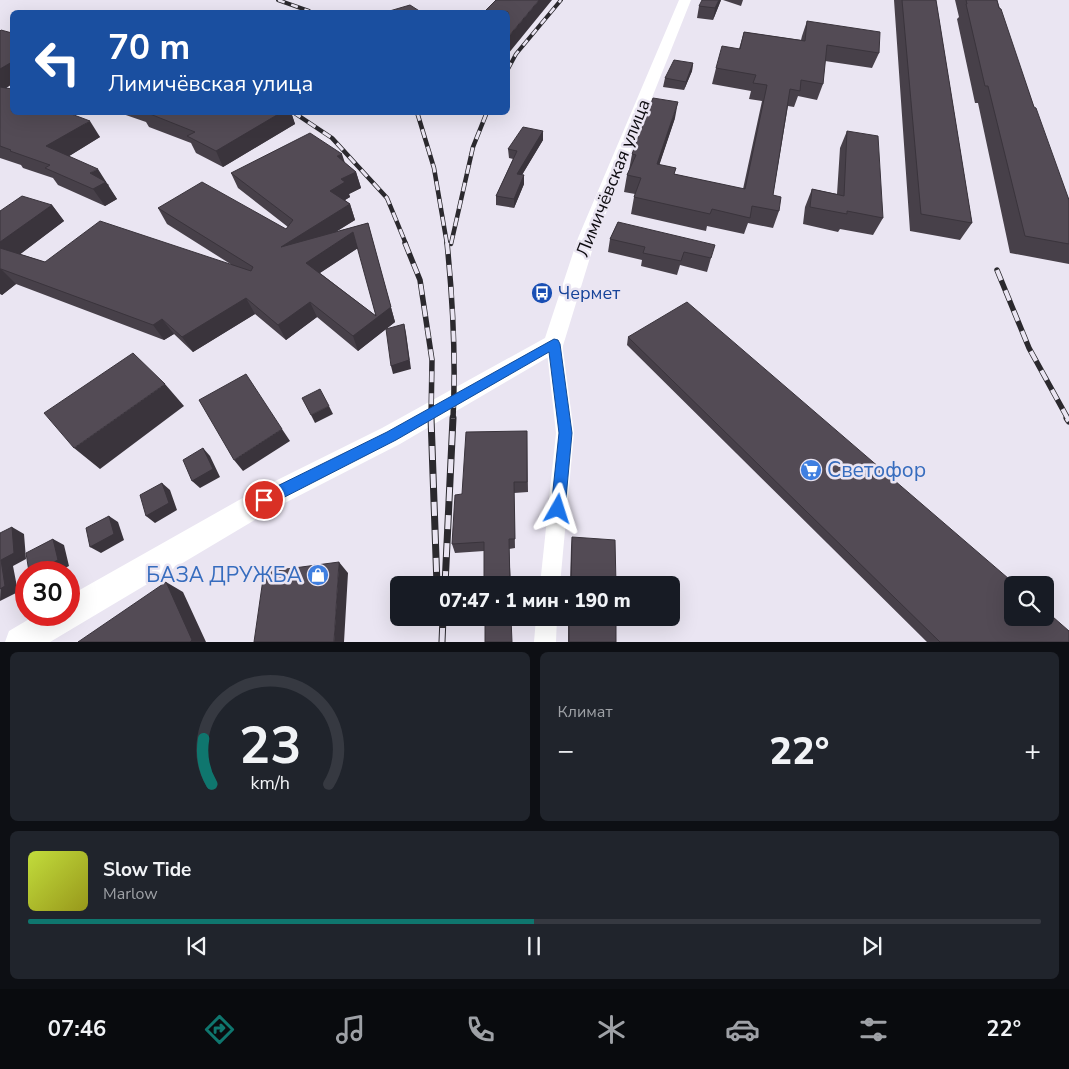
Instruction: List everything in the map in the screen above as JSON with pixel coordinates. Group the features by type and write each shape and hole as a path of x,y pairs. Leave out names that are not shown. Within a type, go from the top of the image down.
{"main road":[{"name":"Лимичёвская улица","path":"554,344 587,238 685,0"},
{"path":"80,607 264,500 391,436 554,344"},
{"path":"20,642 47,626"}],"street":[{"path":"551,576 565,433 554,344"},
{"path":"546,642 547,626"}],"building":[{"path":"496,0 539,0 510,35 510,10 486,10"},
{"path":"702,0 719,0 715,8 699,6"},
{"path":"902,0 936,0 972,223 921,214"},
{"path":"966,0 997,0 1001,9 1034,107 1036,108 1069,200 1069,244 1025,236 988,86 985,86"},
{"path":"410,5 418,10 393,10"},
{"path":"807,21 880,32 879,53 827,45 823,84 801,80 800,91 790,89 773,195 781,197 779,211 752,206 750,218 712,209 710,214 634,197 641,178 627,175 636,155 632,154 653,98 678,102 657,164 676,168 674,174 745,189 767,85 753,83 756,75 716,68 722,46 740,49 744,32 805,41"},
{"path":"0,31 10,32 10,63 0,69"},
{"path":"674,60 693,63 686,82 665,78"},
{"path":"0,87 10,89 10,115 74,115 90,121 46,146 98,169 90,173 106,182 93,189 45,168 50,165 0,146"},
{"path":"152,115 277,115 216,151 187,136 195,132"},
{"path":"523,127 543,131 517,174 524,175 514,199 496,196 517,151 508,149"},
{"path":"847,131 878,136 883,218 847,211 847,214 810,207 812,189 844,196"},
{"path":"310,133 342,154 337,156 356,172 341,179 345,182 330,191 350,204 281,247 368,223 391,307 353,336 310,302 278,325 246,298 182,337 162,319 153,325 0,269 0,248 45,262 100,221 251,271 253,267 158,208 202,182 286,229 293,220 231,173","holes":["353,232 376,316 306,263"]},
{"path":"22,196 52,205 0,242 0,211"},
{"path":"618,222 715,245 711,258 684,252 681,261 643,253 645,247 610,239"},
{"name":"Светофор","path":"687,302 1006,576 1004,576 1004,626 1054,626 1054,618 1069,631 1069,642 940,642 628,337"},
{"path":"404,324 409,360 391,366 386,329"},
{"path":"133,353 165,384 74,448 44,413"},
{"path":"246,374 282,429 234,460 199,400"},
{"path":"320,389 329,406 311,415 302,398"},
{"path":"527,431 527,482 514,482 515,539 509,539 510,576 484,576 484,542 452,544 455,495 462,494 466,432"},
{"path":"203,448 213,469 192,481 183,460"},
{"path":"162,483 169,503 146,516 140,495"},
{"path":"109,516 114,534 90,547 86,528"},
{"path":"12,527 14,553 1,560 5,586 0,589 0,533"},
{"path":"572,537 615,540 616,576 571,576"},
{"path":"53,539 58,560 27,561 26,553"},
{"path":"339,562 334,642 254,642 264,572"},
{"path":"166,582 192,640 190,642 78,642"},
{"path":"485,626 511,626 512,642 485,642"},
{"path":"569,626 616,626 616,642 569,642"}],"railway":[{"path":"278,0 306,10"},
{"path":"510,65 516,54 561,0"},
{"path":"298,115 332,138 387,198 406,244"},
{"path":"418,115 434,168 447,244"},
{"path":"451,244 473,147 486,115"},
{"path":"405,243 420,280 432,360 431,418"},
{"path":"447,243 453,331 453,419"},
{"path":"997,270 1029,348 1068,419"},
{"path":"431,418 437,576"},
{"path":"445,576 453,418"},
{"path":"442,642 443,626"}],"place":[{"name":"Чермет","path":"542,293"},
{"name":"Светофор","path":"811,470"},
{"name":"БАЗА ДРУЖБА","path":"318,575"}],"route":[{"path":"264,500 391,436 554,344 558,385 563,404 565,433 558,509"}]}
